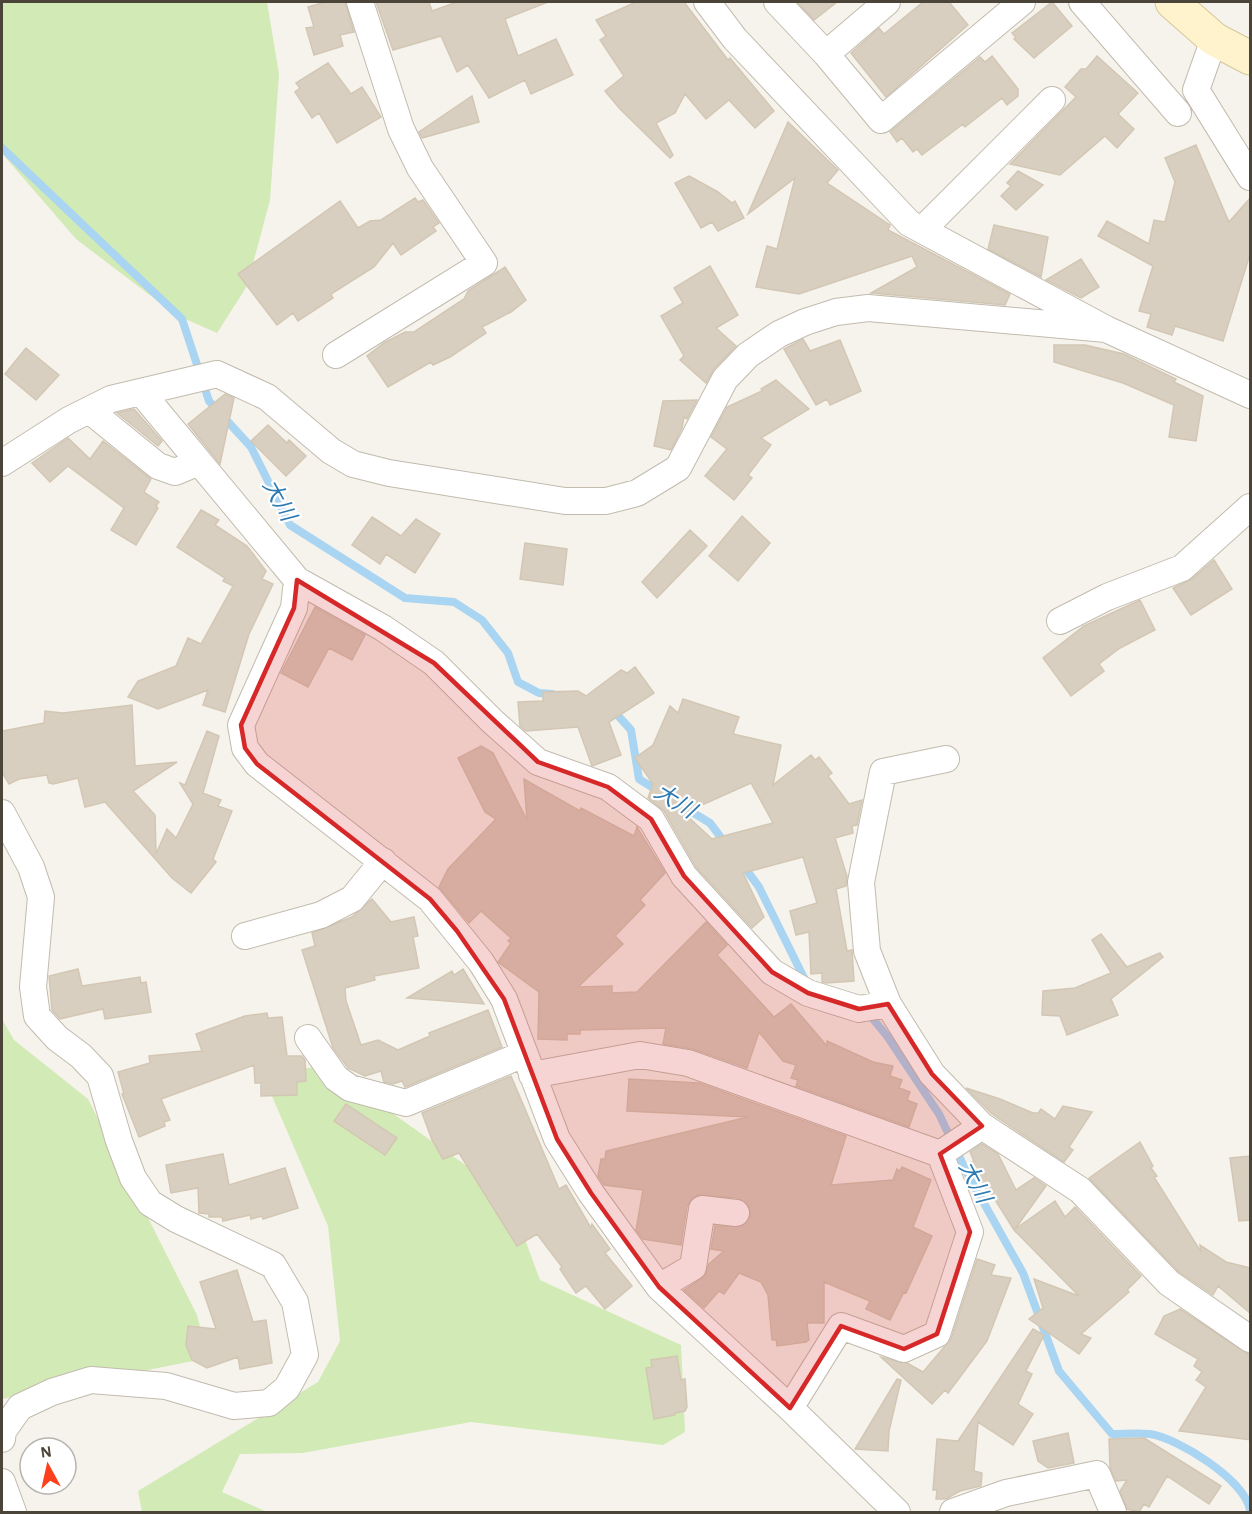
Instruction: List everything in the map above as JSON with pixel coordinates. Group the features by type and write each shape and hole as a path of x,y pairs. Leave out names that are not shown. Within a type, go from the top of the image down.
{"main road":[{"path":"1172,2 1214,39 1251,58"}],"street":[{"path":"336,355 484,262 420,168 400,129 360,2"},
{"path":"707,2 735,39 909,223 1106,329 1251,394"},
{"path":"777,2 826,54 881,120 1022,2"},
{"path":"826,54 887,2"},
{"path":"1082,2 1178,113"},
{"path":"1214,39 1196,90 1251,177"},
{"path":"922,230 1052,100"},
{"path":"2,463 111,399 217,374 267,397 331,451 353,464 389,473 566,501 606,501 637,493 678,468 725,380 748,356 779,334 805,322 836,312 868,308 1106,329"},
{"path":"141,392 297,580 383,628 434,663 492,721 538,762 608,787 651,819 684,876 772,972 808,993 859,1009 888,1004"},
{"path":"89,410 158,465 175,472 199,462"},
{"path":"1060,621 1107,597 1182,568 1251,507"},
{"path":"297,580 294,608 241,725 245,748 257,764 430,899 481,962 504,999 557,1139 591,1192 659,1287 790,1408 897,1512"},
{"path":"946,759 883,772 861,882 867,951 888,1004 932,1074 982,1126 1080,1190 1169,1283 1251,1339"},
{"path":"2,813 31,867 41,897 33,987 37,1016 57,1038 81,1056 100,1076 133,1178 150,1203 176,1219 273,1265 295,1302 305,1355 287,1388 269,1403 234,1406 166,1386 91,1380 52,1392 20,1407 3,1431 2,1439"},
{"path":"245,936 321,915 352,899 383,861"},
{"path":"308,1038 336,1078 350,1088 406,1102 528,1065 640,1055 688,1063 940,1154 970,1232 938,1334 904,1349 841,1326 790,1408"},
{"path":"940,1154 982,1126"},
{"path":"659,1287 693,1267 702,1209 736,1213"},
{"path":"953,1512 1006,1493 1097,1474 1113,1512"},
{"path":"2,1482 13,1512"}],"highlighted area":[{"path":"297,580 434,663 538,762 608,787 651,819 684,876 772,972 808,993 859,1009 888,1004 932,1074 982,1126 940,1154 970,1232 937,1334 904,1349 841,1326 790,1408 659,1287 591,1193 557,1139 504,999 457,931 430,899 257,764 245,748 241,725 294,608"}],"green space":[{"path":"2,2 267,2 279,74 270,200 247,286 217,333 176,315 76,239 6,158 2,150"},
{"path":"2,1019 14,1040 88,1099 197,1315 208,1358 2,1399"},
{"path":"326,1066 509,1196 540,1280 681,1345 685,1432 663,1445 471,1422 303,1453 240,1454 222,1492 267,1512 142,1512 138,1491 318,1382 340,1341 328,1226 262,1073"}],"building":[{"path":"325,2 345,2 354,32 340,35 343,46 314,55 306,28 314,27 308,7"},
{"path":"376,2 429,2 432,11 457,2 548,2 505,19 518,56 556,39 573,75 531,94 525,80 489,98 468,65 457,72 441,36 393,50"},
{"path":"636,2 684,2 728,60 730,58 774,111 755,128 729,100 706,119 685,94 675,113 656,123 673,155 670,158 605,91 624,76 600,40 606,36 596,20"},
{"path":"797,2 837,2 814,20"},
{"path":"923,2 949,2 968,25 886,97 851,53 879,28 884,34"},
{"path":"1052,2 1072,26 1034,58 1014,39 1016,38 1012,33"},
{"path":"992,56 1018,89 1018,96 1007,105 1002,98 965,127 963,124 922,155 917,149 913,152 902,138 897,142 890,132 980,57 985,62"},
{"path":"1097,56 1138,93 1118,114 1134,129 1117,148 1105,136 1060,175 1010,164 1076,97 1065,87"},
{"path":"328,63 351,94 362,87 381,117 337,143 319,113 312,118 295,92 300,88 296,83"},
{"path":"472,96 479,122 422,138 419,132"},
{"path":"788,122 838,170 827,183 890,225 888,230 1010,294 1005,305 871,293 917,267 912,256 799,294 756,287 767,246 777,249 795,178 748,214"},
{"path":"1196,145 1229,222 1251,197 1251,251 1223,341 1175,326 1172,335 1147,327 1151,314 1139,311 1153,266 1098,236 1107,221 1149,244 1154,220 1165,222 1175,182 1165,158"},
{"path":"1018,171 1043,185 1016,210 1001,196 1011,186 1007,183"},
{"path":"689,176 718,192 732,203 735,201 744,218 718,231 712,222 701,228 675,183"},
{"path":"415,198 418,202 423,200 439,223 433,227 436,231 401,255 393,243 374,267 331,294 333,298 298,321 293,313 277,325 238,274 340,201 358,228 370,221 381,220"},
{"path":"994,225 1048,237 1041,277 988,249"},
{"path":"1081,259 1099,287 1081,298 1046,280"},
{"path":"710,266 738,315 716,328 736,346 714,369 706,383 680,360 684,356 661,316 683,303 674,288"},
{"path":"505,267 526,300 511,312 482,327 486,333 450,357 433,365 431,362 388,387 367,356 384,343 405,332 414,332 464,299 468,291"},
{"path":"803,339 810,351 840,340 861,391 830,405 827,399 816,405 784,349"},
{"path":"1054,345 1085,345 1124,354 1176,379 1174,382 1203,396 1196,441 1169,437 1174,405 1123,383 1054,362"},
{"path":"26,348 59,375 36,400 5,374"},
{"path":"776,380 809,409 761,438 771,445 748,475 752,478 734,500 705,476 727,449 711,437 727,407 762,391 761,389"},
{"path":"225,394 234,398 220,464 188,424"},
{"path":"697,400 687,419 684,417 682,428 671,450 654,446 663,401"},
{"path":"134,409 162,441 158,446 117,413"},
{"path":"268,425 287,443 289,440 306,456 286,476 251,441"},
{"path":"68,438 90,459 103,441 151,479 144,492 159,502 156,506 158,508 136,545 111,530 124,508 68,466 50,482 32,463"},
{"path":"201,510 219,520 215,525 247,546 266,571 262,579 273,584 249,634 225,712 203,705 208,690 158,709 128,697 138,681 176,666 188,638 201,644 233,586 223,581 225,578 177,547"},
{"path":"742,516 770,543 738,581 709,556"},
{"path":"372,517 401,536 416,519 440,534 415,573 386,554 380,564 352,545"},
{"path":"690,530 707,546 657,598 642,582"},
{"path":"525,543 567,549 563,585 520,579"},
{"path":"1214,560 1232,589 1191,615 1173,588 1192,579"},
{"path":"1140,600 1155,630 1120,648 1099,664 1104,671 1071,696 1043,658 1084,626"},
{"path":"315,607 365,635 352,660 329,648 308,687 281,673"},
{"path":"635,667 654,693 609,722 621,755 592,766 578,727 526,731 520,726 518,702 543,701 543,692 578,691 586,696 621,670 627,673"},
{"path":"683,699 739,717 733,734 781,745 773,785 811,755 815,760 819,757 832,773 828,776 849,804 862,800 857,825 852,826 853,833 835,838 847,876 846,886 836,889 847,951 852,950 854,981 826,983 822,982 822,973 811,974 809,932 796,935 790,911 817,903 803,857 743,873 764,917 752,928 696,867 664,811 648,798 653,784 635,758 653,745 670,706 678,713","holes":["751,783 773,823 712,839 684,813"]},
{"path":"132,705 135,766 177,762 133,791 155,815 156,854 167,829 176,838 193,804 180,783 185,785 207,731 219,736 203,793 221,800 218,806 232,811 213,859 216,862 191,893 172,878 105,802 85,807 78,778 53,784 49,783 47,775 19,779 9,784 2,772 2,731 44,723 45,711 63,713"},
{"path":"481,746 493,753 527,820 524,779 580,811 581,808 634,836 637,827 665,873 640,900 645,905 615,936 623,944 578,987 612,986 612,993 637,992 706,922 727,945 717,955 774,1017 791,1004 827,1046 827,1041 873,1062 893,1066 890,1076 902,1080 899,1088 910,1092 907,1100 917,1104 909,1127 796,1086 798,1080 791,1078 796,1065 783,1061 759,1032 747,1068 693,1049 663,1044 666,1028 580,1030 580,1034 567,1034 567,1040 538,1039 539,992 498,962 511,943 508,941 511,938 481,911 469,923 439,887 448,869 496,819 485,812 458,758"},
{"path":"372,899 391,922 414,917 418,936 413,937 419,968 374,976 375,980 345,988 346,1001 361,1045 378,1040 398,1050 430,1036 429,1033 488,1010 502,1047 405,1087 402,1081 393,1084 384,1082 381,1071 365,1076 348,1068 333,1048 302,950 315,946 312,933 352,917"},
{"path":"1101,934 1127,967 1160,953 1163,957 1111,999 1118,1015 1067,1035 1060,1016 1042,1015 1043,991 1075,988 1111,973 1092,940"},
{"path":"78,969 82,986 140,977 141,983 146,982 151,1012 105,1019 103,1009 60,1019 52,1010 49,976"},
{"path":"463,969 484,1004 407,998 452,971 454,975"},
{"path":"267,1013 268,1018 282,1017 287,1056 302,1056 305,1060 306,1081 297,1082 297,1095 261,1096 261,1083 255,1083 254,1065 161,1099 170,1120 164,1122 165,1126 139,1137 122,1094 124,1094 118,1072 150,1063 149,1056 202,1051 196,1034 245,1016"},
{"path":"511,1076 559,1189 566,1185 591,1228 592,1224 610,1249 605,1253 632,1286 605,1309 586,1286 576,1293 560,1269 562,1267 537,1234 517,1246 459,1153 443,1159 432,1140 422,1113"},
{"path":"629,1079 699,1083 846,1136 831,1185 893,1180 897,1169 900,1171 902,1167 931,1180 913,1227 932,1236 906,1293 904,1292 890,1320 866,1309 870,1301 824,1282 824,1323 807,1323 809,1340 806,1342 777,1346 776,1340 772,1340 768,1295 761,1282 739,1273 724,1294 719,1291 704,1308 684,1290 705,1276 709,1264 724,1251 711,1249 715,1226 742,1226 751,1215 749,1207 738,1198 697,1195 687,1206 681,1245 643,1239 636,1230 643,1190 604,1185 598,1176 601,1159 605,1159 606,1151 748,1117 627,1111"},
{"path":"966,1088 1033,1113 1038,1113 1041,1109 1055,1119 1063,1106 1092,1112 1069,1147 1073,1150 1064,1162 992,1114"},
{"path":"346,1104 397,1138 385,1155 334,1121"},
{"path":"1140,1142 1157,1176 1154,1177 1201,1252 1200,1245 1226,1262 1251,1268 1251,1314 1218,1286 1213,1295 1179,1272 1089,1178"},
{"path":"982,1144 998,1154 1016,1190 1034,1178 1046,1186 1015,1229 1055,1201 1065,1217 1075,1207 1141,1276 1127,1290 1129,1292 1081,1334 1091,1338 1079,1354 1029,1319 1043,1308 1034,1279 1079,1296 1014,1230 989,1190 987,1192 973,1166 974,1161 970,1152"},
{"path":"223,1154 229,1185 285,1168 298,1208 263,1219 262,1216 251,1219 250,1215 223,1221 222,1217 209,1217 209,1214 199,1213 198,1188 171,1193 166,1165"},
{"path":"1251,1156 1251,1220 1239,1221 1230,1158"},
{"path":"977,1259 995,1265 991,1275 1011,1278 987,1341 948,1393 945,1390 932,1404 881,1357 907,1363 923,1372 951,1339"},
{"path":"237,1270 253,1322 266,1320 272,1363 240,1369 238,1357 207,1368 192,1360 186,1345 188,1326 216,1329 200,1282"},
{"path":"1180,1309 1251,1356 1251,1440 1179,1431 1206,1387 1196,1380 1202,1372 1194,1366 1198,1359 1155,1334 1164,1316"},
{"path":"1033,1329 1044,1335 1026,1371 1032,1374 1018,1404 1033,1414 1013,1445 978,1422 974,1471 982,1473 981,1486 960,1491 946,1499 936,1499 937,1490 933,1490 937,1439 958,1441"},
{"path":"677,1356 681,1380 685,1379 687,1407 685,1411 675,1413 675,1415 654,1419 646,1368 652,1367 651,1360"},
{"path":"897,1379 901,1380 889,1431 888,1451 855,1449"},
{"path":"1068,1433 1074,1463 1048,1468 1038,1461 1033,1441"},
{"path":"1144,1438 1221,1486 1209,1504 1167,1476 1149,1507 1144,1504 1139,1512 1127,1509 1120,1491 1127,1480 1116,1481 1110,1467 1109,1439"}],"waterway":[{"name":"大川","path":"2,148 182,319 209,401 251,447 290,525 405,598 454,602 482,620 508,653 518,682 539,693 552,694"},
{"name":"大川","path":"612,709 631,730 639,779 660,792"},
{"name":"大川","path":"682,806 710,823 725,843"},
{"name":"大川","path":"742,864 759,887 806,982"},
{"name":"大川","path":"868,1013 887,1036 939,1114 967,1173 1023,1273 1059,1371 1112,1434 1150,1434 1177,1443 1224,1474 1245,1498 1250,1510"}]}
